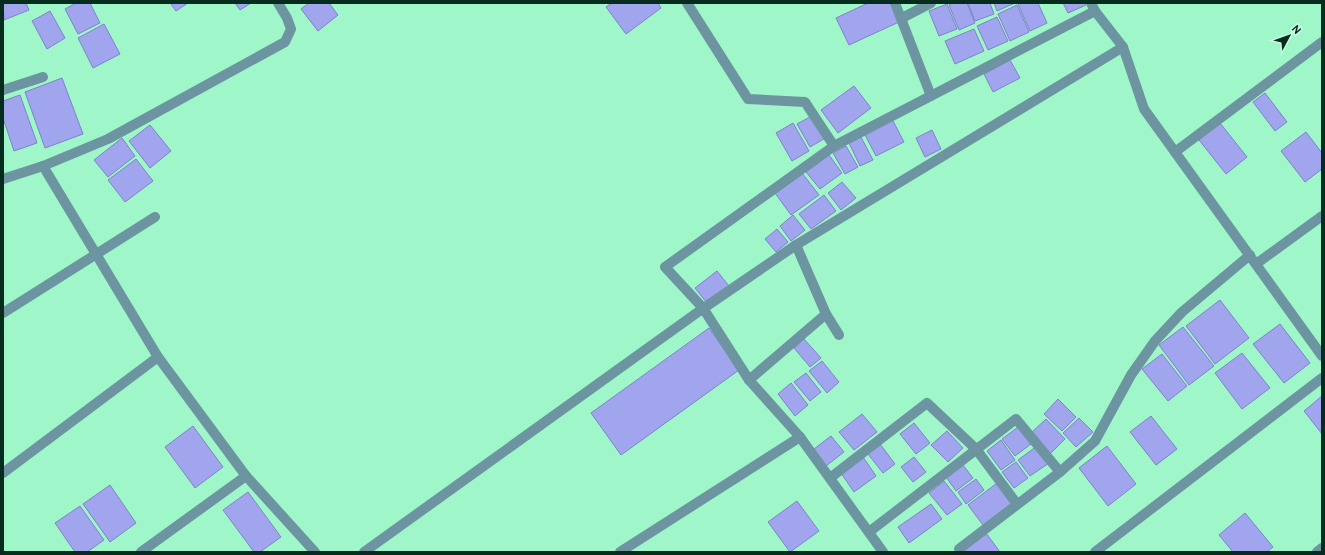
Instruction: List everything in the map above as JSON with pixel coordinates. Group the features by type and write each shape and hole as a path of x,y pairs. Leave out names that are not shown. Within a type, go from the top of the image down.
{"street":[{"path":"3,179 43,166 108,139 285,42 291,29 287,18 278,3"},
{"path":"687,3 748,99 805,102 834,146"},
{"path":"895,3 931,96"},
{"path":"902,18 931,3"},
{"path":"883,552 800,437 749,380 703,308 665,267 834,146 931,96 1093,7 1123,47 1144,108 1322,356"},
{"path":"1175,152 1322,42"},
{"path":"364,552 703,308 796,245 1123,47"},
{"path":"3,90 43,77"},
{"path":"43,166 158,357 246,476 315,552"},
{"path":"1256,264 1322,216"},
{"path":"3,313 95,253 155,217"},
{"path":"796,245 826,314 839,335"},
{"path":"959,549 1060,472 1095,441 1131,375 1155,341 1182,312 1250,255"},
{"path":"749,380 826,314"},
{"path":"3,473 158,357"},
{"path":"1095,552 1322,378"},
{"path":"830,478 927,403 976,449 1017,504"},
{"path":"869,532 1016,419 1060,472"},
{"path":"620,552 800,437"},
{"path":"141,552 246,476"},
{"path":"1316,552 1322,548"}],"building":[{"path":"3,3 26,3 29,10 4,20"},
{"path":"76,3 90,3 100,23 78,34 65,9"},
{"path":"170,3 188,3 176,11"},
{"path":"235,3 251,3 240,10"},
{"path":"309,3 329,3 338,15 318,31 301,9"},
{"path":"612,3 658,3 661,8 626,34 606,7"},
{"path":"868,3 891,3 899,22 849,45 836,18"},
{"path":"953,3 967,3 975,23 959,30 949,5"},
{"path":"968,3 990,3 994,14 975,21"},
{"path":"994,3 1015,3 997,11"},
{"path":"1038,3 1047,23 1030,31 1018,4"},
{"path":"1063,3 1085,3 1086,5 1068,13"},
{"path":"947,4 957,29 939,36 929,11"},
{"path":"1017,5 1029,32 1010,41 998,14"},
{"path":"50,11 65,38 47,49 32,21"},
{"path":"997,17 1008,41 988,50 977,26"},
{"path":"104,24 120,54 93,68 78,38"},
{"path":"974,29 984,51 955,64 945,41"},
{"path":"1010,60 1020,78 993,92 984,74"},
{"path":"62,78 83,134 45,148 25,92"},
{"path":"854,86 871,108 838,133 821,110"},
{"path":"1265,93 1287,122 1275,131 1253,102"},
{"path":"20,95 37,143 14,151 3,118 3,101"},
{"path":"817,113 829,136 810,147 797,124"},
{"path":"892,119 904,142 876,156 864,133"},
{"path":"793,123 809,151 792,161 776,133"},
{"path":"1220,123 1247,157 1226,174 1199,140"},
{"path":"150,125 171,151 150,168 129,141"},
{"path":"932,130 941,149 925,157 916,138"},
{"path":"1306,132 1322,153 1322,169 1305,182 1281,151"},
{"path":"861,137 873,160 860,166 849,143"},
{"path":"122,138 135,156 108,177 94,160"},
{"path":"846,146 858,167 845,174 833,153"},
{"path":"829,155 842,173 820,189 806,172"},
{"path":"136,159 153,181 125,202 108,180"},
{"path":"802,173 819,195 791,215 775,193"},
{"path":"842,182 856,198 841,210 828,193"},
{"path":"824,195 836,211 811,229 799,214"},
{"path":"793,215 805,230 791,241 780,226"},
{"path":"777,229 788,242 776,252 765,239"},
{"path":"717,271 729,286 707,303 695,288"},
{"path":"1220,300 1249,338 1215,364 1186,326"},
{"path":"1280,324 1310,363 1284,383 1253,344"},
{"path":"1183,327 1214,366 1189,385 1159,345"},
{"path":"709,328 739,370 621,455 591,413"},
{"path":"804,339 821,358 810,367 794,348"},
{"path":"1242,353 1270,388 1242,409 1215,373"},
{"path":"1162,354 1187,386 1168,401 1142,369"},
{"path":"822,361 839,382 827,393 809,371"},
{"path":"806,373 821,392 810,401 794,382"},
{"path":"791,383 808,405 795,416 778,394"},
{"path":"1322,396 1322,434 1304,411"},
{"path":"1058,399 1076,417 1062,431 1044,414"},
{"path":"862,414 877,432 854,450 839,432"},
{"path":"1151,416 1177,449 1156,465 1130,432"},
{"path":"1079,418 1093,432 1076,447 1063,433"},
{"path":"1046,419 1065,439 1050,454 1031,433"},
{"path":"914,423 930,443 916,454 900,434"},
{"path":"193,426 223,467 195,488 165,447"},
{"path":"1018,427 1031,444 1015,456 1002,439"},
{"path":"947,431 963,448 948,462 931,445"},
{"path":"831,436 844,452 826,466 814,449"},
{"path":"1001,440 1015,460 1001,470 987,451"},
{"path":"880,444 895,464 883,473 868,454"},
{"path":"1037,446 1049,463 1030,476 1018,460"},
{"path":"1107,446 1136,484 1108,506 1079,468"},
{"path":"863,457 876,476 854,492 841,473"},
{"path":"914,457 926,472 913,482 901,467"},
{"path":"1016,462 1028,478 1014,488 1002,472"},
{"path":"963,465 973,478 956,491 946,477"},
{"path":"976,479 984,490 966,504 958,492"},
{"path":"944,481 962,504 947,515 929,493"},
{"path":"997,483 1012,504 983,525 968,505"},
{"path":"110,485 136,523 110,542 83,504"},
{"path":"248,492 281,537 260,552 254,552 223,510"},
{"path":"797,501 819,531 790,552 768,522"},
{"path":"931,504 942,519 909,543 898,527"},
{"path":"80,506 104,540 87,552 75,552 55,523"},
{"path":"1245,513 1273,547 1267,552 1233,552 1219,535"},
{"path":"986,533 1000,552 959,552"}]}
